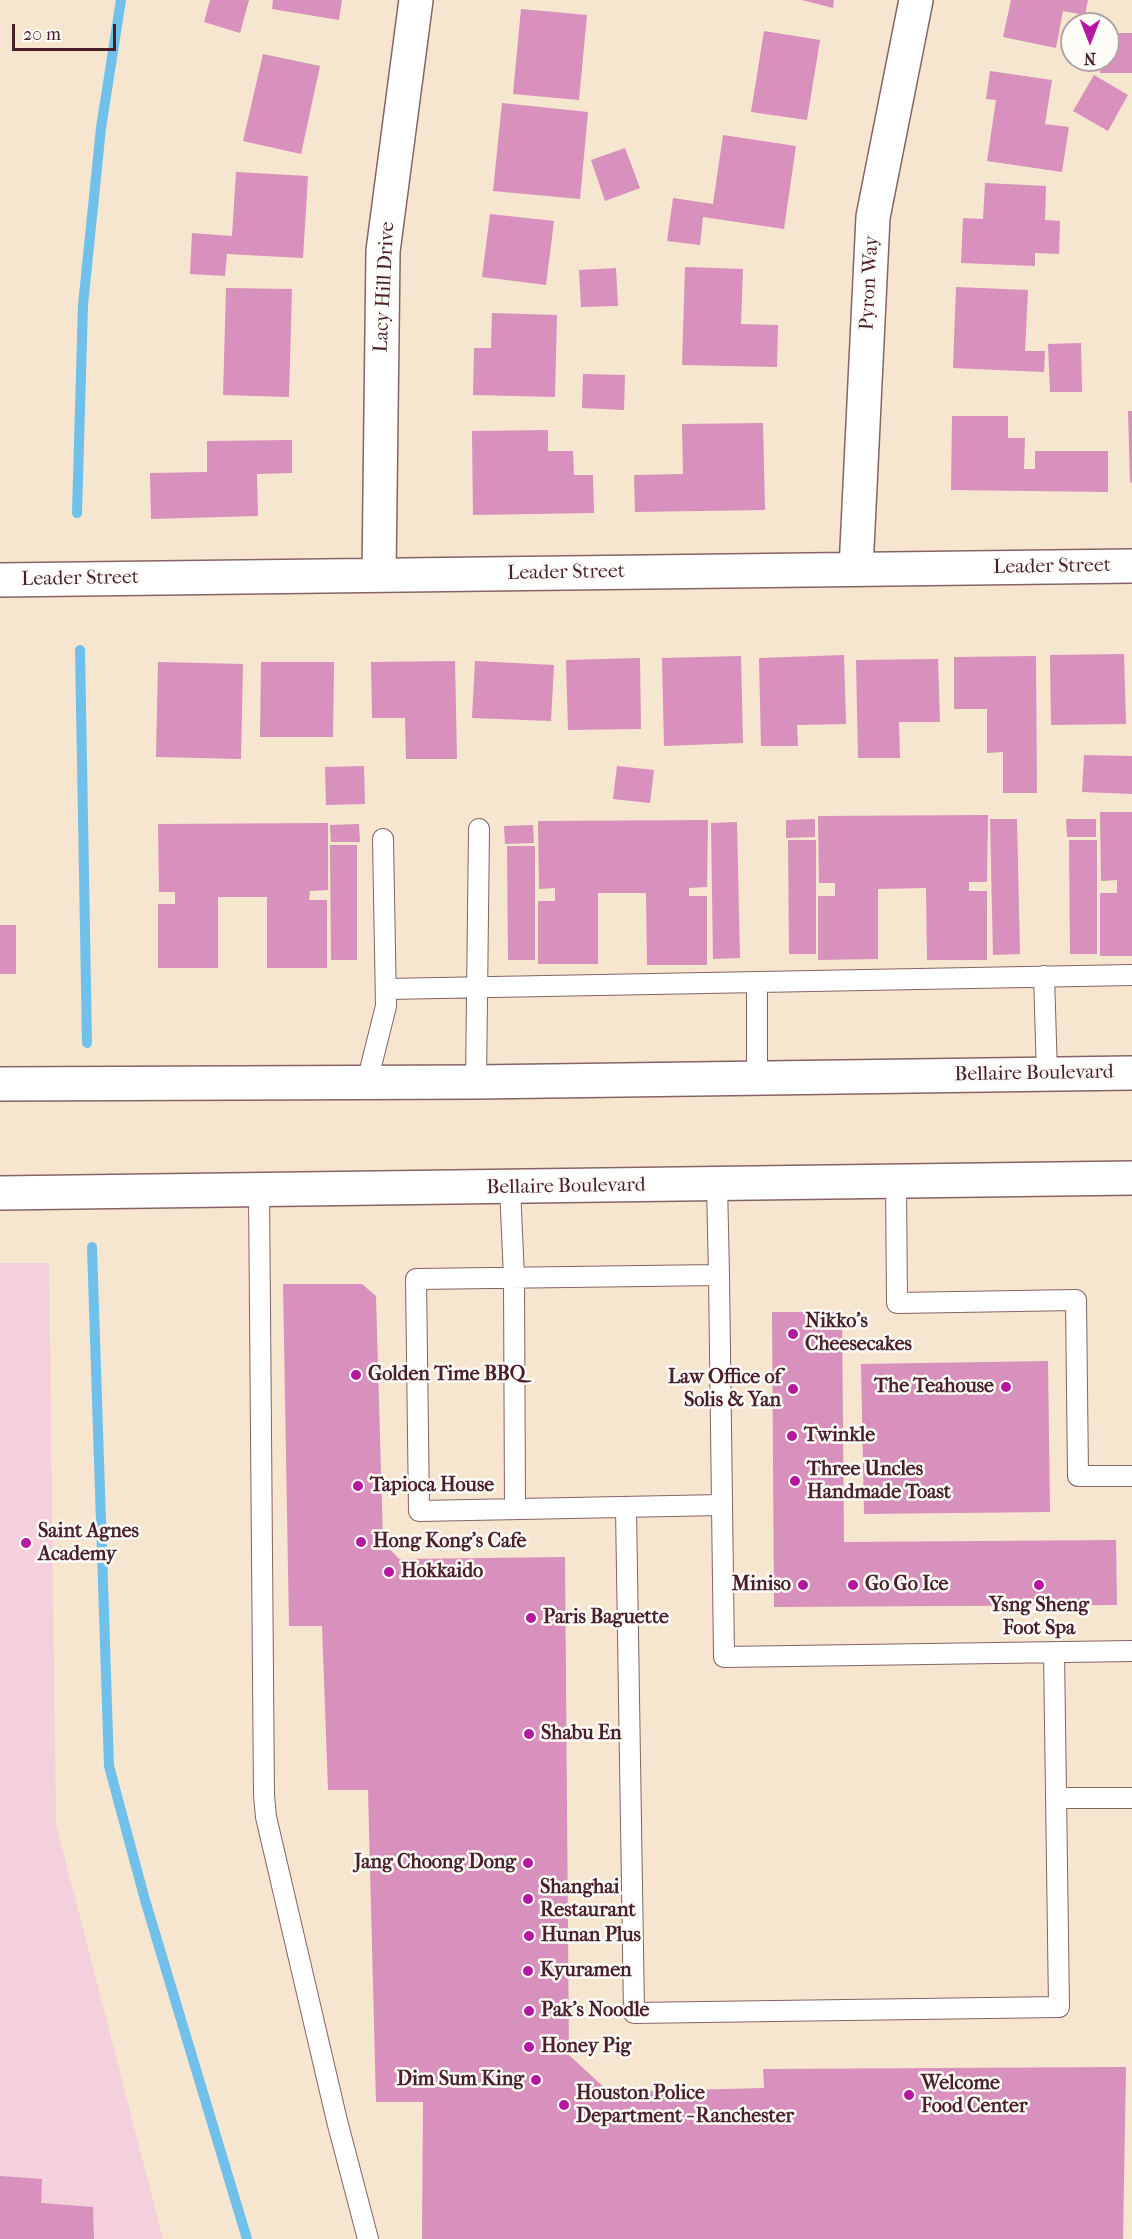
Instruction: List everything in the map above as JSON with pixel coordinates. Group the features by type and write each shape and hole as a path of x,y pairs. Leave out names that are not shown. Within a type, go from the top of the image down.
{"street":[{"name":"Lacy Hill Drive","path":"379,575 383,251 416,0"},
{"name":"Pyron Way","path":"856,569 873,217 916,0"},
{"name":"Leader Street","path":"0,580 1132,566"},
{"name":"Bellaire Boulevard","path":"0,1084 476,1082 1132,1072"},
{"name":"Bellaire Boulevard","path":"0,1193 1132,1179"}],"lane":[{"path":"476,1082 479,829"},
{"path":"367,1082 386,1006 383,839"},
{"path":"386,989 1132,975"},
{"path":"1044,976 1047,1074"},
{"path":"756,982 756,1077"},
{"path":"896,1181 897,1303 1076,1300 1078,1476 1132,1476"},
{"path":"717,1184 724,1657 1132,1651"},
{"path":"510,1188 514,1277 515,1509"},
{"path":"259,1190 266,1817 334,2110 368,2239"},
{"path":"719,1275 416,1280 419,1511 722,1505"},
{"path":"627,1508 634,2013 1059,2007 1054,1652"},
{"path":"1056,1798 1132,1798"}],"shaded area":[{"name":"Saint Agnes Academy","path":"0,1263 49,1263 56,1824 163,2239 0,2239"}],"building":[{"path":"210,0 249,0 240,33 204,22"},
{"path":"273,0 342,0 339,20 272,9"},
{"path":"802,0 834,0 833,8"},
{"path":"1011,0 1088,0 1086,12 1060,12 1056,48 1003,37"},
{"path":"521,9 587,15 579,100 513,94"},
{"path":"764,31 820,40 807,120 751,112"},
{"path":"1120,33 1132,33 1132,73 1100,73 1120,72"},
{"path":"263,54 320,66 301,154 243,141"},
{"path":"990,71 1052,80 1045,124 1069,127 1062,172 987,161 996,100 986,99"},
{"path":"1094,75 1128,95 1108,131 1073,111"},
{"path":"502,103 588,112 580,199 493,191"},
{"path":"723,135 796,146 784,229 703,217 700,245 667,241 673,198 713,204"},
{"path":"625,148 640,188 605,201 591,160"},
{"path":"236,172 308,176 303,258 227,254 225,276 190,274 192,233 232,236"},
{"path":"985,183 1046,186 1045,220 1060,221 1059,254 1035,253 1035,266 961,263 963,218 983,219"},
{"path":"490,214 554,221 546,285 482,277"},
{"path":"685,267 743,269 741,324 778,325 777,367 682,365"},
{"path":"616,268 618,306 581,307 579,270"},
{"path":"956,287 1028,290 1025,351 1045,351 1044,372 953,368"},
{"path":"226,288 292,289 289,397 223,395"},
{"path":"492,313 557,315 555,397 473,395 474,348 491,348"},
{"path":"1081,343 1082,392 1050,392 1048,344"},
{"path":"583,374 625,375 624,410 582,408"},
{"path":"1128,411 1132,411 1132,482 1130,483"},
{"path":"952,416 1008,416 1008,438 1025,438 1024,469 1035,469 1035,451 1108,451 1108,492 951,490"},
{"path":"763,423 765,510 635,512 634,475 683,474 682,424"},
{"path":"548,430 548,451 573,451 574,475 593,475 594,513 473,515 472,431"},
{"path":"292,440 292,473 257,474 258,516 151,519 150,473 207,472 207,441"},
{"path":"1124,654 1126,724 1051,725 1050,655"},
{"path":"844,655 846,724 797,725 798,746 761,746 759,658"},
{"path":"741,656 743,743 664,746 662,658"},
{"path":"1036,656 1037,793 1003,793 1003,752 987,753 987,709 954,709 954,657"},
{"path":"640,658 641,729 568,730 566,660"},
{"path":"938,659 940,722 899,722 900,758 858,758 856,660"},
{"path":"455,661 457,759 406,759 405,718 372,718 371,662"},
{"path":"475,661 554,665 551,721 472,718"},
{"path":"158,662 243,664 241,759 156,757"},
{"path":"261,662 334,662 333,737 260,737"},
{"path":"1084,755 1132,756 1132,794 1082,792"},
{"path":"364,766 365,804 326,805 325,767"},
{"path":"617,766 654,770 650,803 613,799"},
{"path":"1100,812 1132,812 1132,956 1100,956 1100,893 1117,893 1117,880 1101,881"},
{"path":"988,815 987,882 969,882 969,891 987,891 987,960 927,960 926,888 878,889 878,959 818,960 818,896 835,896 835,883 819,883 818,816"},
{"path":"815,819 815,837 786,838 786,820"},
{"path":"990,819 1017,819 1020,954 993,955"},
{"path":"1066,819 1096,819 1096,837 1067,837"},
{"path":"708,820 707,887 689,888 689,896 707,896 707,965 647,965 646,893 598,893 598,964 538,964 538,901 555,901 555,888 539,889 538,821"},
{"path":"737,822 740,958 713,959 711,823"},
{"path":"328,823 328,890 310,891 309,900 327,900 327,968 267,968 267,897 218,897 218,968 158,968 158,904 175,904 175,892 159,892 158,824"},
{"path":"359,824 360,842 331,842 330,825"},
{"path":"533,825 534,843 505,844 504,826"},
{"path":"788,840 816,840 816,954 789,954"},
{"path":"1069,840 1097,840 1097,954 1070,954"},
{"path":"330,845 357,845 357,960 331,960"},
{"path":"507,846 535,846 535,960 508,960"},
{"path":"0,925 16,925 16,974 0,974"},
{"path":"283,1284 362,1284 376,1296 383,1542 399,1559 565,1557 569,2055 609,2092 764,2088 763,2069 1126,2067 1123,2239 422,2239 423,2102 376,2102 368,1790 328,1790 322,1626 289,1626"},
{"path":"772,1312 842,1312 844,1542 1116,1540 1117,1605 774,1607"},
{"path":"1048,1361 1050,1512 864,1514 861,1364"},
{"path":"0,2176 42,2179 41,2203 93,2207 94,2239 0,2239"}],"waterway":[{"path":"77,513 83,305 101,128 121,0"},
{"path":"80,650 87,1043"},
{"path":"92,1247 109,1766 145,1900 247,2239"}],"place":[{"name":"Nikko's Cheesecakes","path":"793,1334"},
{"name":"Golden Time BBQ","path":"356,1375"},
{"name":"The Teahouse","path":"1006,1387"},
{"name":"Law Office of Solis & Yan","path":"793,1389"},
{"name":"Twinkle","path":"792,1436"},
{"name":"Three Uncles Handmade Toast","path":"795,1481"},
{"name":"Tapioca House","path":"358,1486"},
{"name":"Hong Kong's Cafe","path":"361,1542"},
{"name":"Saint Agnes Academy","path":"26,1543"},
{"name":"Hokkaido","path":"389,1572"},
{"name":"Miniso","path":"803,1585"},
{"name":"Go Go Ice","path":"853,1585"},
{"name":"Ysng Sheng Foot Spa","path":"1039,1585"},
{"name":"Paris Baguette","path":"531,1618"},
{"name":"Shabu En","path":"529,1734"},
{"name":"Jang Choong Dong","path":"528,1863"},
{"name":"Shanghai Restaurant","path":"528,1899"},
{"name":"Hunan Plus","path":"529,1936"},
{"name":"Kyuramen","path":"528,1971"},
{"name":"Pak’s Noodle","path":"529,2011"},
{"name":"Honey Pig","path":"529,2047"},
{"name":"Dim Sum King","path":"536,2080"},
{"name":"Welcome Food Center","path":"909,2095"},
{"name":"Houston Police Department - Ranchester","path":"564,2105"}]}
